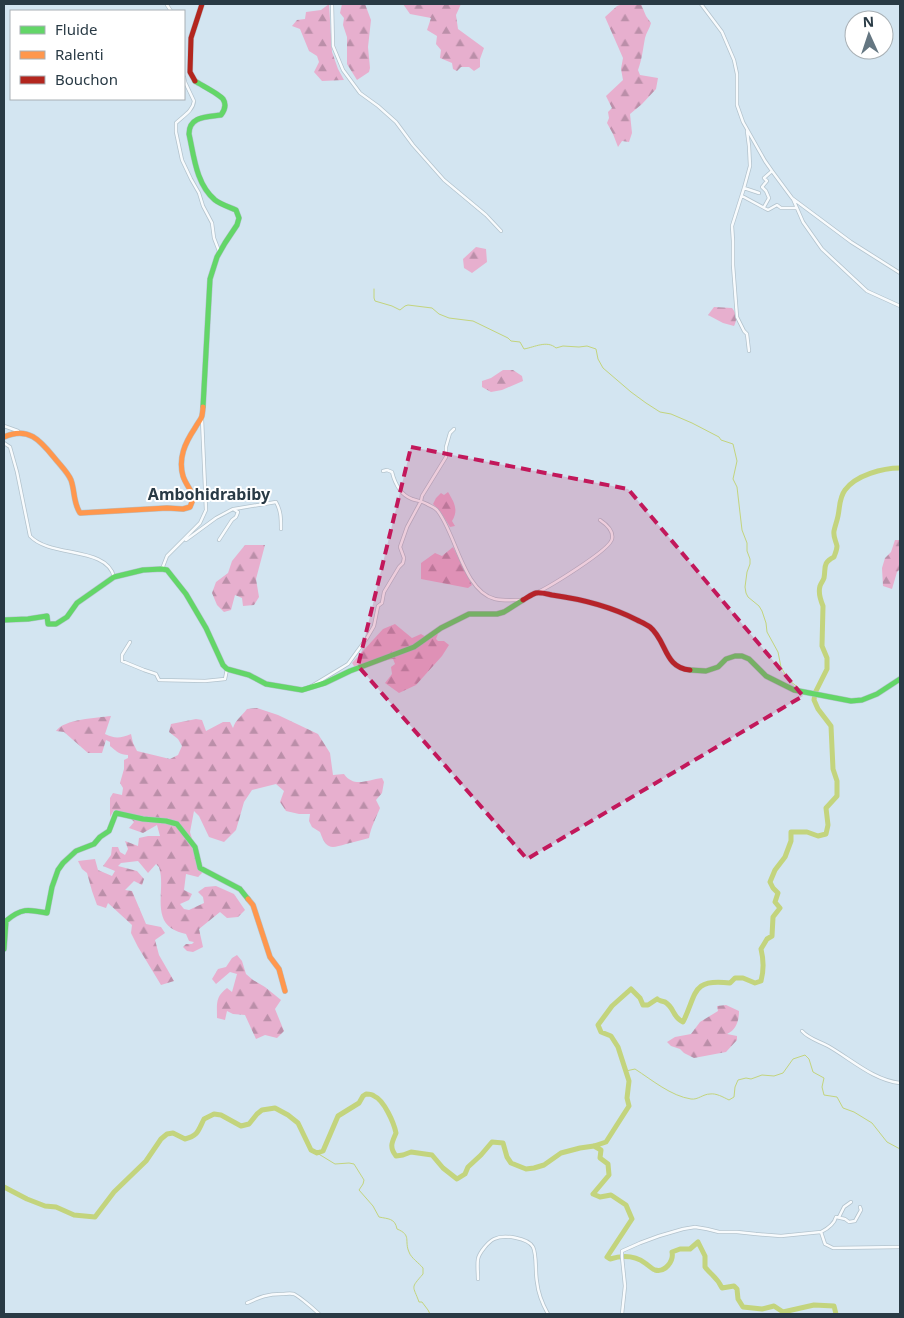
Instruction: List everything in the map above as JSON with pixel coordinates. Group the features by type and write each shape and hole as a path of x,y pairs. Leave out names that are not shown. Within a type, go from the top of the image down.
{"street":[{"path":"162,569 167,556 200,523 206,510 202,419 210,278 219,251 237,224 240,216 236,210 212,197 204,187 197,172 189,134 189,127 193,122 202,118 221,115 226,109 223,99 194,80 190,72 191,38 202,4"},
{"path":"332,4 333,46 342,70 360,93 396,122 412,145 444,180 486,215 501,231"},
{"path":"701,4 722,32 734,60 738,84 737,105 747,129 765,161 792,198 803,222 822,249 867,291 900,306"},
{"path":"185,82 194,104 176,122 176,132 182,160 200,193 203,206 212,222 214,238 219,251"},
{"path":"747,129 750,166 732,226 737,317 747,334 749,352"},
{"path":"764,207 769,198 762,187 767,181 764,178 772,171"},
{"path":"744,188 759,193"},
{"path":"742,196 768,210 777,205 781,208 796,208"},
{"path":"792,198 851,242 900,273"},
{"path":"4,437 10,433 19,432 27,433 42,441 69,476 75,507 80,513 158,508 183,509 190,507 194,497 183,476 181,456 185,444 196,425 202,419"},
{"path":"4,426 19,432"},
{"path":"4,620 47,616 48,624 56,624 67,617 77,603 114,577 143,570 167,570 186,594 227,669 249,675 266,684 302,690 348,664 374,626 378,606 382,603 388,583 404,563 400,547 408,527 426,487 446,457 446,447 450,433 454,429"},
{"path":"4,443 10,447 17,472 30,536 48,547 100,560 111,568 114,577"},
{"path":"383,471 392,472 394,480 403,494 436,508 461,561 477,589 494,599 523,600"},
{"path":"184,540 187,540 216,518 233,509 276,502 282,517 281,528"},
{"path":"219,540 236,517 238,512 233,509"},
{"path":"308,687 324,683 414,647 440,628 469,614 497,614 504,612 583,565 610,543 613,538 611,531 600,520"},
{"path":"536,593 592,602 624,614 650,627 658,636 668,657 676,665 687,670 706,672 718,667 726,659 742,656 766,676 794,690 851,701 862,700 877,694 900,679"},
{"path":"130,642 122,655 122,661 156,674 159,680 205,682 224,679 227,669"},
{"path":"4,949 6,921 23,910 47,913 50,891 58,871 75,852 94,845 101,836 110,830 116,813 177,824 195,847 200,868 208,874 240,889 244,893 253,905 270,958 279,968 285,991"},
{"path":"802,1031 807,1037 828,1046 867,1071 891,1082 900,1083"},
{"path":"622,1314 625,1286 622,1251 640,1243 695,1227 719,1232 781,1236 821,1232 835,1222 844,1207 851,1202"},
{"path":"839,1217 849,1222 855,1221 861,1210 860,1207"},
{"path":"821,1232 825,1244 833,1248 900,1247"},
{"path":"478,1279 478,1258 489,1242 504,1236 525,1241 532,1245 534,1250 537,1283 548,1314"},
{"path":"247,1303 267,1294 290,1293 296,1295 318,1314"}],"highlighted area":[{"path":"411,447 628,489 803,696 527,859 358,666"}],"green space":[{"path":"329,4 332,52 344,80 322,81 314,72 319,62 317,56 309,51 300,29 292,26 297,20 305,19 306,12 321,10"},
{"path":"342,4 365,4 371,20 368,47 370,68 369,72 357,80 347,64 347,37 343,25 344,18 340,13"},
{"path":"403,4 461,4 456,15 458,29 484,48 480,59 480,67 474,71 469,67 461,67 457,71 453,69 452,63 440,58 441,50 436,44 437,36 427,30 431,18 410,14"},
{"path":"641,4 651,23 638,70 640,75 658,78 656,89 630,114 632,133 629,142 622,141 618,147 607,123 609,118 608,112 612,108 606,96 623,80 621,69 623,58 605,17 617,6"},
{"path":"476,247 486,249 487,262 472,273 464,268 463,259"},
{"path":"714,307 732,308 736,317 734,326 723,323 708,315"},
{"path":"503,370 513,370 522,376 523,381 502,390 491,392 482,387 482,381 491,378"},
{"path":"448,492 454,503 455,510 452,521 455,526 450,527 433,504 441,493 444,495"},
{"path":"895,540 900,540 900,569 897,572 892,589 883,586 882,568"},
{"path":"245,545 265,545 256,579 259,597 254,605 243,606 242,598 235,595 231,610 224,612 217,605 212,593 216,582 228,573 232,561"},
{"path":"453,547 472,585 468,588 421,579 421,563 435,553 442,556"},
{"path":"395,624 412,638 421,634 426,637 438,634 436,639 438,641 444,641 449,645 442,656 416,685 399,693 385,683 392,674 391,667 395,664 393,659 354,666 352,663 383,629"},
{"path":"257,708 278,715 318,734 330,753 333,775 344,774 356,782 382,778 384,782 382,793 376,800 380,808 369,838 332,847 324,842 320,832 312,827 309,821 310,814 286,811 280,802 284,791 276,784 252,790 244,802 236,830 224,842 209,837 199,816 194,811 190,832 202,873 198,877 186,874 184,890 192,894 189,900 180,904 184,909 189,910 204,903 203,897 198,892 205,887 216,886 234,894 245,910 238,917 227,918 220,912 199,929 203,947 193,952 187,951 183,947 194,942 189,941 186,934 171,928 163,918 159,867 156,864 148,873 138,861 121,863 118,866 137,871 144,879 142,885 134,881 125,890 132,891 146,924 161,927 165,933 155,940 159,955 174,981 161,985 131,933 132,925 108,903 106,908 97,905 87,873 82,869 78,861 95,859 98,870 112,876 115,871 103,866 111,855 112,847 118,847 120,852 125,855 128,849 125,841 138,846 139,838 160,836 157,825 143,833 129,828 134,822 126,813 114,810 110,817 110,798 113,793 122,795 123,788 120,783 124,769 124,760 128,758 128,755 116,751 110,746 110,742 106,740 102,753 88,753 64,732 56,731 60,727 73,722 111,716 105,734 118,737 131,734 137,751 170,759 178,755 182,746 178,739 169,732 171,724 196,719 202,720 206,731 223,722 230,722 233,728 237,720 247,709"},
{"path":"237,955 242,961 246,974 281,1000 275,1009 284,1031 277,1038 265,1035 256,1039 245,1015 233,1014 227,1011 225,1020 217,1018 217,1005 220,995 227,988 232,992 237,974 230,972 216,984 212,979 218,969 226,967 232,958"},
{"path":"726,1005 739,1011 736,1025 727,1034 737,1036 737,1040 726,1052 694,1058 667,1042 675,1037 691,1034 700,1022 718,1011 717,1006"}],"waterway":[{"path":"374,289 375,301 400,310 408,305 432,308 439,314 449,318 473,321 511,341 520,342 524,349 545,344 556,348 563,346 587,346 596,349 598,359 603,368 646,403 660,412 671,414 692,423 719,437 721,440 733,444 737,461 733,479 737,487 742,530 750,559 745,587 746,593 762,611 767,632 778,652 781,667 790,681 800,689"},
{"path":"4,1187 45,1206 56,1207 74,1215 95,1217 114,1192 146,1161 161,1139 167,1134 173,1133 185,1139 189,1138 197,1132 204,1119 214,1114 221,1115 241,1126 249,1124 262,1110 275,1108 298,1123 311,1150 317,1153 323,1151 338,1116 359,1103 366,1094 371,1094 378,1098 391,1118 396,1133 392,1142 396,1156 411,1152 432,1155 443,1168 457,1179 465,1174 468,1167 492,1142 503,1143 511,1163 526,1169 544,1165 561,1153 606,1142 629,1106 627,1098 629,1081 618,1047 611,1036 601,1032 598,1025 612,1006 631,989 640,998 643,1005 648,1005 657,999 665,1002 677,1018 683,1022 697,990 702,986 717,982 730,983 735,978 743,978 755,983 761,981 763,973 761,949 767,939 772,936 773,917 780,908 775,902 778,893 770,882 775,870 785,857 791,841 791,832 807,832 818,836 826,834 828,825 826,808 837,796 837,781 833,769 831,726 818,709 814,700 815,693 827,669 827,658 822,646 823,606 819,589 824,578 826,564 834,557 836,550 834,531 841,499 845,490 856,480 870,473 900,468"},
{"path":"626,1071 635,1069 676,1095 694,1099 712,1094 729,1100 734,1097 738,1080 751,1079 762,1075 774,1076 783,1073 793,1059 805,1055 809,1059 813,1072 824,1078 822,1087 824,1095 837,1097 843,1108 854,1112 872,1123 887,1142 900,1149"},
{"path":"594,1146 601,1150 600,1158 608,1164 609,1175 593,1194 600,1197 611,1195 626,1205 632,1219 607,1257 610,1259 624,1256 633,1257 654,1269 662,1270 668,1266 672,1259 672,1252 680,1249 690,1249 698,1242 705,1256 705,1267 722,1288 734,1286 737,1289 738,1299 743,1307 762,1309 774,1306 783,1312 814,1305 834,1306 836,1314"},
{"path":"317,1153 335,1164 354,1164 364,1180 359,1190 373,1206 379,1217 393,1221 397,1229 406,1236 410,1254 423,1268 423,1274 414,1285 414,1290 419,1302 422,1302 430,1314"}],"traffic: fast":[{"path":"195,81 221,97 225,106 221,115 200,118 190,128 189,134 197,169 209,193 217,201 236,210 239,218 237,225 217,257 210,279 203,407"},
{"path":"4,620 47,616 48,624 56,624 67,617 77,603 114,577 143,570 167,570 186,594 206,628 223,665 227,669 249,675 266,684 302,690 325,683 350,671 414,647 441,628 469,614 497,614 504,612 523,600"},
{"path":"690,670 706,671 718,667 726,659 742,656 749,659 766,676 794,690 851,701 862,700 877,694 900,679"},
{"path":"4,949 6,921 16,914 25,911 47,913 52,887 58,870 76,851 94,844 109,831 116,813 177,824 195,847 200,868 240,889 248,899"}],"traffic: slow":[{"path":"4,437 21,433 40,442 70,477 76,505 80,513 167,508 183,509 190,507 194,497 183,476 181,463 183,451 202,417 203,407"},
{"path":"248,899 253,905 270,957 279,969 285,991"}],"traffic: jam":[{"path":"195,81 190,72 191,38 202,4"},
{"path":"523,600 534,594 542,593 595,604 627,615 650,627 660,639 670,659 682,668 690,670"}],"district":[{"name":"Ambohidrabiby","path":"209,494"}]}
